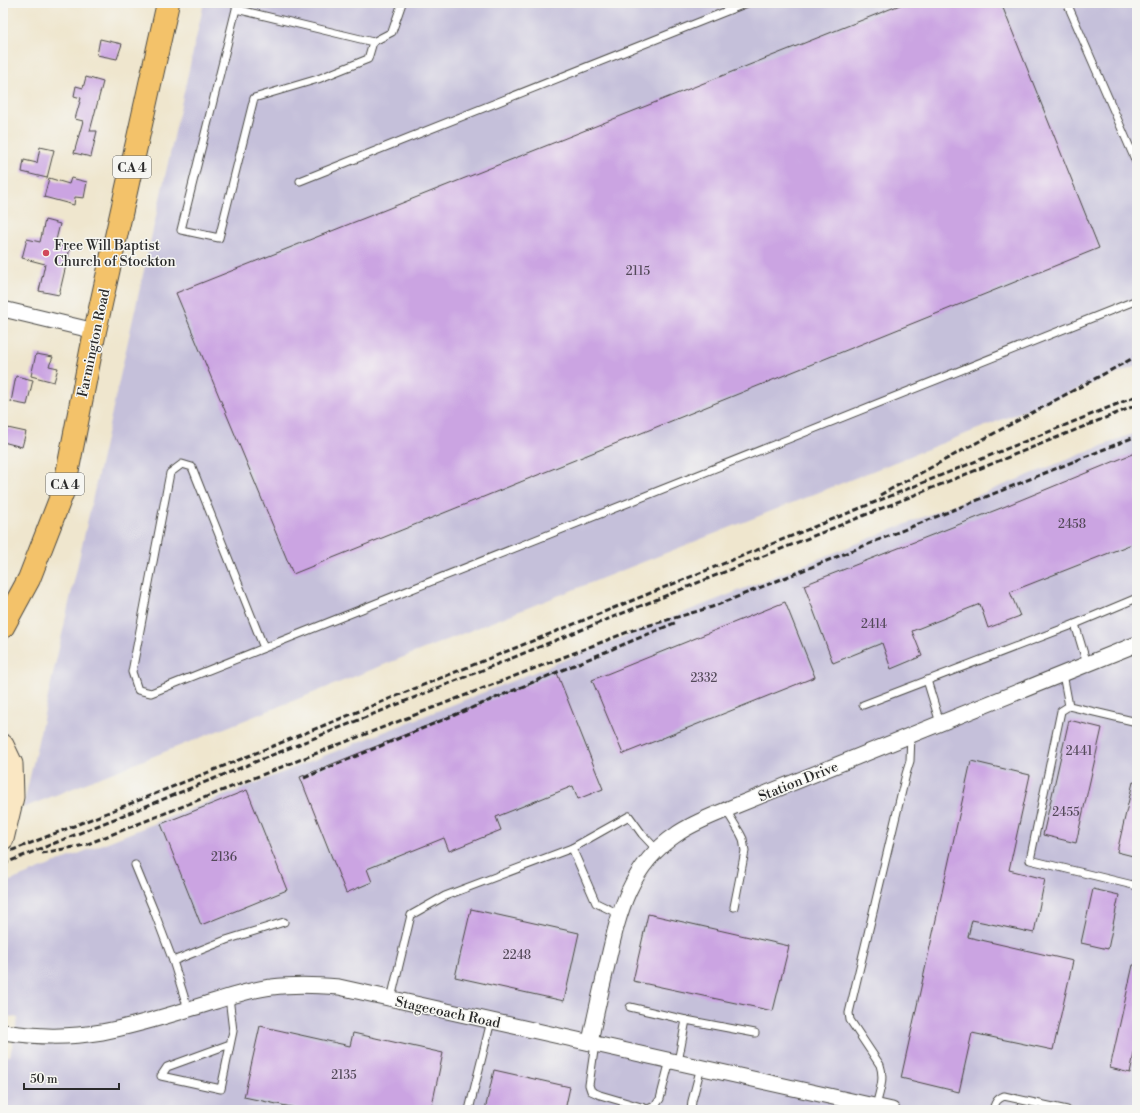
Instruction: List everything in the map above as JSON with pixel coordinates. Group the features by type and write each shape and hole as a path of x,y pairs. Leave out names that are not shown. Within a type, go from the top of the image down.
{"main road":[{"name":"Farmington Road","path":"3,627 29,579 64,489 95,331 168,3"},
{"path":"3,745 12,764 13,797 3,839"}],"street":[{"path":"3,309 95,331"},
{"name":"Station Drive","path":"592,1043 616,925 626,896 644,864 656,850 677,834 691,825 726,810 1137,644"},
{"name":"Stagecoach Road","path":"3,1032 58,1037 104,1032 144,1022 245,992 272,987 313,985 339,988 391,999 674,1061 876,1108 892,1110"}],"lane":[{"path":"373,42 368,59 318,78 254,98 219,238 180,230 236,9 373,42 392,32 402,3"},
{"path":"300,181 747,3"},
{"path":"1067,3 1137,164"},
{"path":"264,648 192,467 182,464 170,473 132,672 138,690 151,693 264,648 1137,300"},
{"path":"863,705 1075,624 1137,598"},
{"path":"1075,624 1087,664"},
{"path":"1063,674 1069,706"},
{"path":"927,680 940,723"},
{"path":"1137,722 1069,706 1061,711 1030,860 1137,886"},
{"path":"876,1108 882,1072 880,1065 850,1020 849,1013 910,761 911,735"},
{"path":"726,810 743,839 745,851 734,907"},
{"path":"391,999 411,915 445,896 572,848 629,816 656,850"},
{"path":"572,848 596,902 619,914"},
{"path":"135,865 173,960 188,1009"},
{"path":"173,960 226,940 284,922"},
{"path":"229,997 233,1031 221,1088 161,1076 167,1067 230,1044"},
{"path":"630,1007 686,1020 756,1033"},
{"path":"592,1043 589,1085 592,1090 600,1095 648,1109 655,1106 660,1099 674,1061 686,1020"},
{"path":"469,1110 491,1021"},
{"path":"692,1109 692,1101 700,1067"},
{"path":"993,1110 994,1104 998,1098 1004,1096 1067,1110"}],"shaded area":[{"path":"204,3 1137,3 1137,366 23,808"},
{"path":"1137,432 1137,1110 3,1110 3,1055 10,1056 18,1018 3,1015 3,894 5,883"}],"building":[{"path":"905,3 1001,3 1099,248 293,574 176,293"},
{"path":"100,39 122,44 117,59 97,55"},
{"path":"86,77 103,82 90,131 97,131 91,157 74,153 83,121 75,119 81,98 74,96 76,86 83,88"},
{"path":"40,147 54,150 47,178 22,172 24,160 37,163"},
{"path":"49,178 69,184 71,178 87,182 84,198 75,197 74,205 44,197"},
{"name":"Free Will Baptist Church of Stockton","path":"45,220 60,224 55,244 70,248 59,295 39,291 45,264 22,258 27,239 40,242"},
{"path":"36,354 53,357 49,366 58,368 54,382 31,376"},
{"path":"16,376 33,380 27,405 11,402"},
{"path":"3,427 26,432 22,447 3,442"},
{"path":"1137,452 1137,542 1010,592 1020,616 988,628 980,604 912,631 922,656 891,669 882,643 833,663 804,585 1001,508"},
{"path":"785,602 815,677 623,754 592,680"},
{"path":"557,673 603,789 578,799 573,786 496,817 501,830 449,851 444,838 367,869 372,882 346,893 300,777"},
{"path":"1069,720 1102,728 1076,843 1043,835"},
{"path":"971,761 1030,775 1009,870 1045,879 1034,933 972,920 968,937 1073,961 1053,1050 972,1033 959,1092 901,1078"},
{"path":"1133,782 1137,783 1137,857 1117,852"},
{"path":"247,790 287,890 201,925 161,824"},
{"path":"1093,889 1119,895 1108,949 1081,943"},
{"path":"471,909 579,933 564,1001 455,977"},
{"path":"648,914 789,946 773,1011 633,981"},
{"path":"1133,965 1137,965 1137,1039 1130,1073 1110,1068"},
{"path":"260,1026 350,1046 353,1033 443,1053 431,1110 305,1110 244,1097"},
{"path":"494,1070 570,1087 565,1110 485,1110"}],"railway":[{"path":"880,495 1137,356"},
{"path":"3,854 1137,396"},
{"path":"3,864 1137,405"},
{"path":"42,853 85,845 633,630 712,607 1137,436"},
{"path":"304,778 677,622"}],"place":[{"name":"Free Will Baptist Church of Stockton","path":"46,253"}]}
